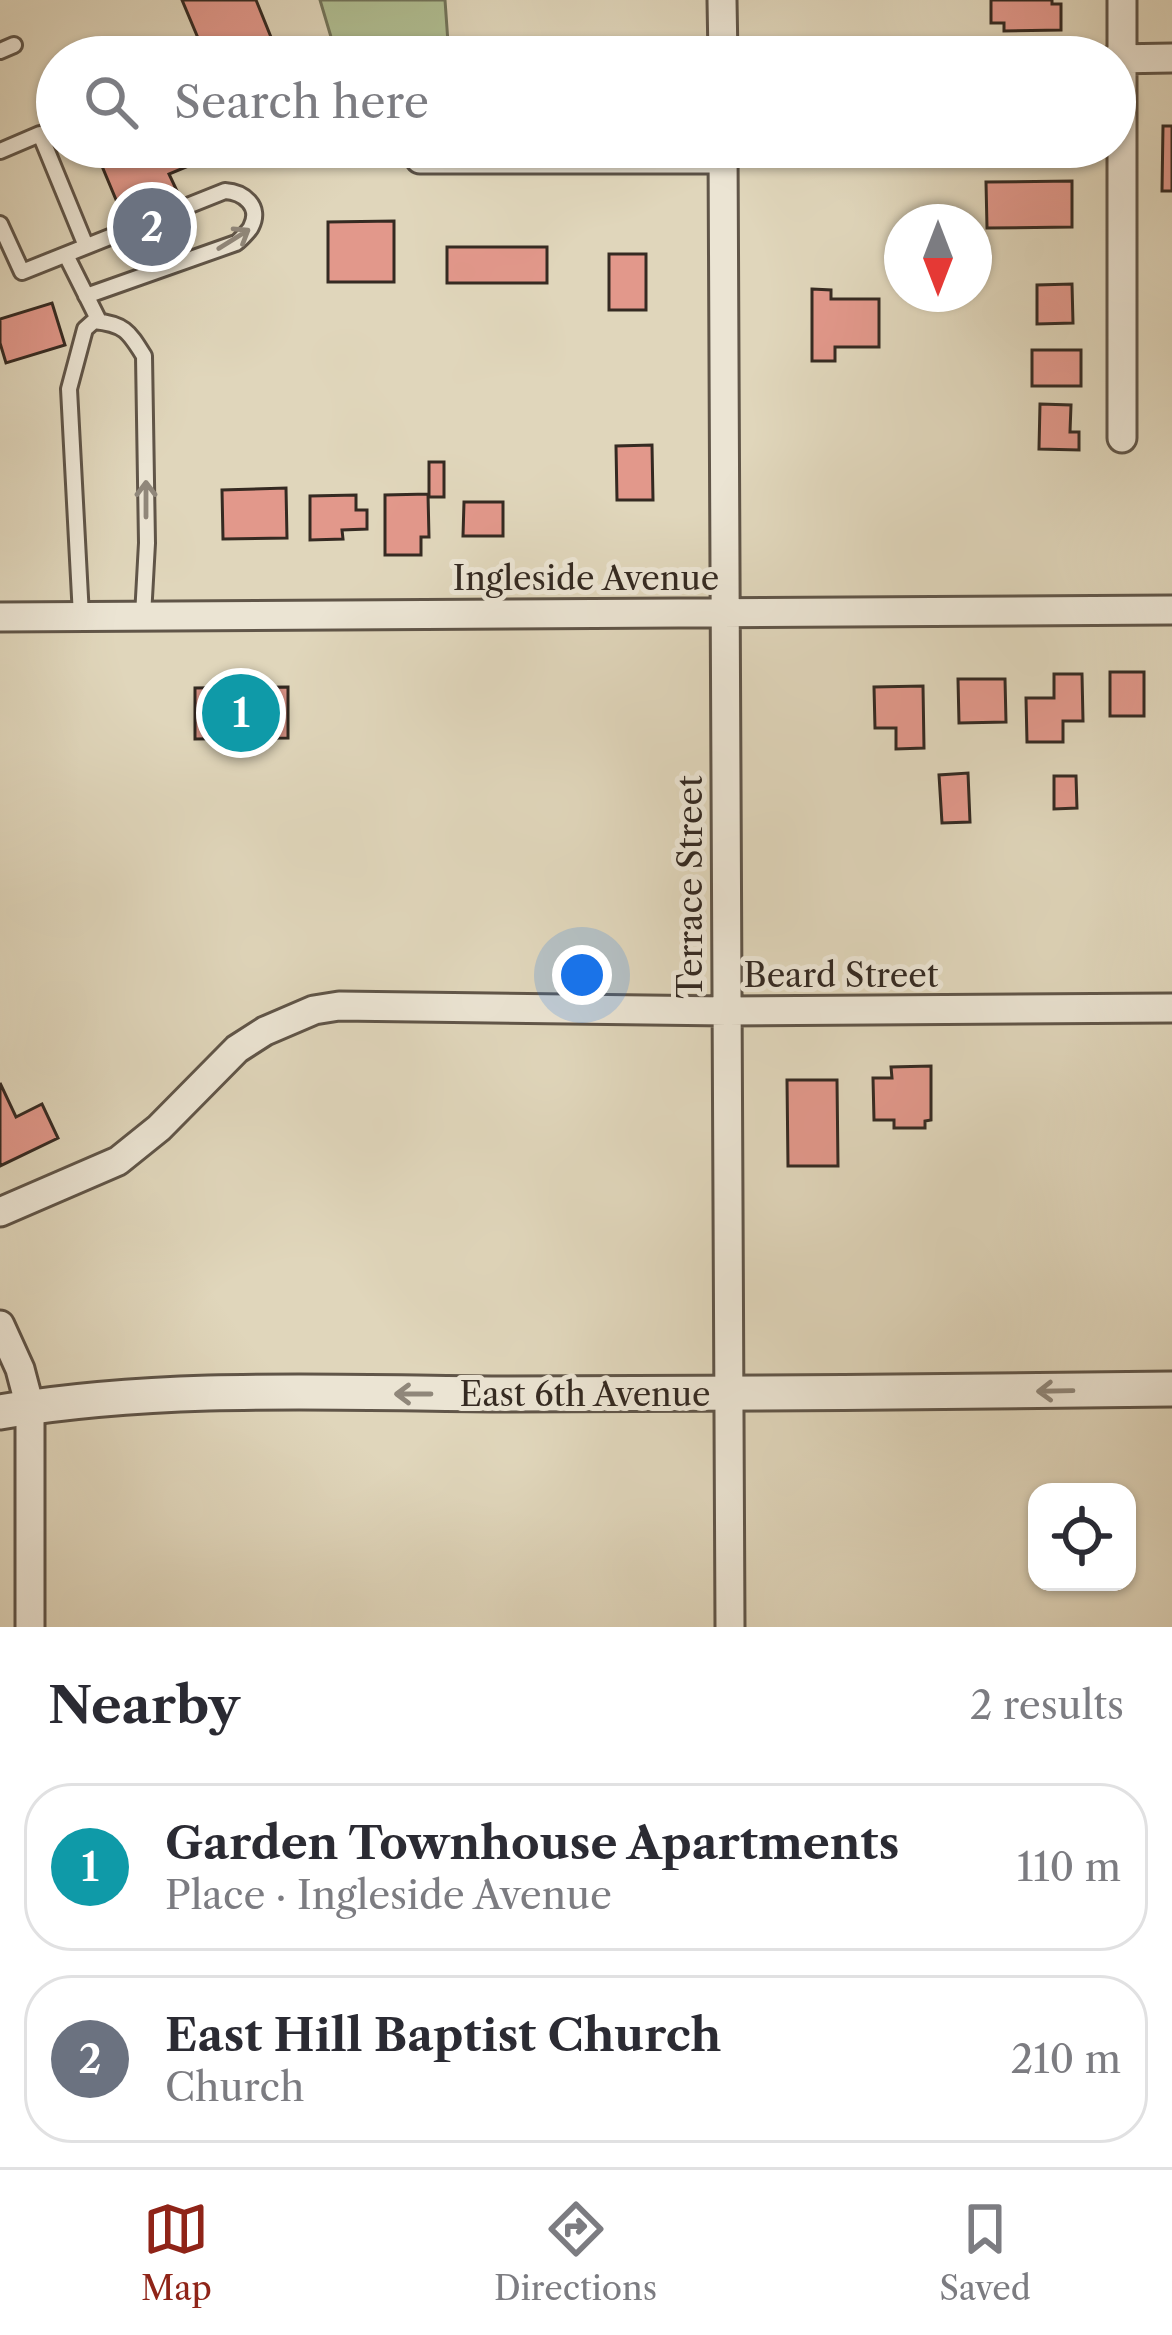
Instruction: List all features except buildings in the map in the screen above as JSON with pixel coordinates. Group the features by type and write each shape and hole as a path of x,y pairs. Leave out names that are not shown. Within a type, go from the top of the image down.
{"street":[{"path":"722,0 723,36"},
{"path":"1120,36 1122,0"},
{"path":"1136,59 1172,58"},
{"name":"Terrace Street","path":"723,168 730,1627"},
{"path":"1119,168 1122,438"},
{"name":"Ingleside Avenue","path":"0,617 1172,610"},
{"name":"Beard Street","path":"0,1212 118,1161 159,1128 236,1049 265,1030 314,1010 339,1006 727,1012 1172,1008"},
{"path":"0,1325 20,1370 15,1409 30,1627"},
{"name":"East 6th Avenue","path":"15,1409 184,1393 1172,1389"}],"lane":[{"path":"0,151 36,136"},
{"path":"54,168 86,246"},
{"path":"0,224 22,272 225,191 240,192 249,200 255,214 251,229 236,243 86,296"},
{"path":"65,255 99,321"},
{"path":"81,616 69,389 85,329 94,320 128,331 144,356 142,616"}],"green space":[{"path":"320,0 445,0 448,36 331,36"}],"place":[{"name":"East Hill Baptist Church","path":"152,227"},
{"name":"Garden Townhouse Apartments","path":"241,713"}]}
